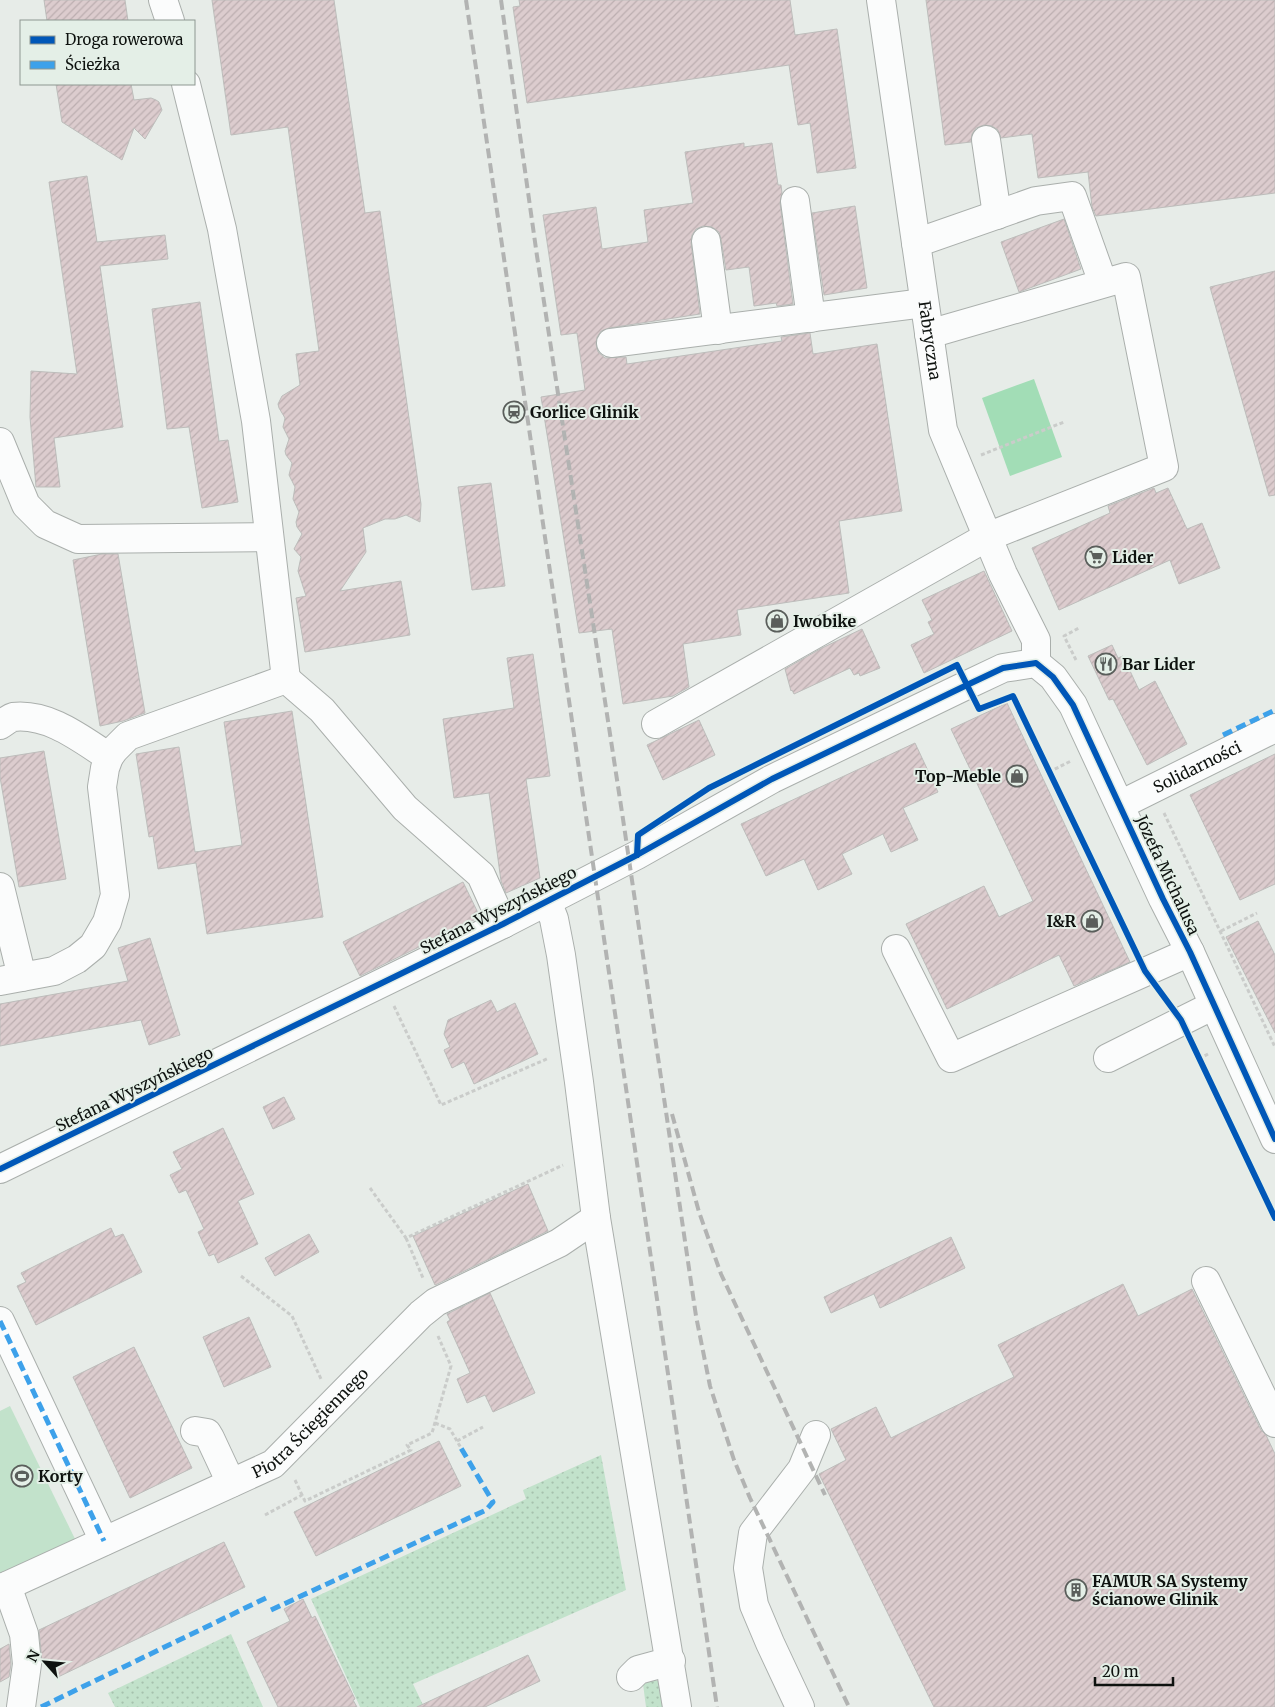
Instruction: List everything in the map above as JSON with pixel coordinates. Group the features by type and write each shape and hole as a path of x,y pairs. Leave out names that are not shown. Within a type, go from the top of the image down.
{"street":[{"path":"163,0 170,20"},
{"name":"Fabryczna","path":"881,0 943,430 987,537 1036,640 1036,663"},
{"path":"186,85 222,229 256,421 286,679 322,710 405,808 481,875 503,924"},
{"path":"986,140 997,215"},
{"path":"916,243 1036,201 1072,196 1103,283"},
{"path":"795,201 811,318"},
{"path":"706,241 718,330"},
{"path":"656,724 987,537 1164,466 1126,277 929,334"},
{"path":"612,343 924,303"},
{"path":"0,442 26,505 45,524 78,539 269,537"},
{"name":"Stefana Wyszyńskiego","path":"0,1169 547,902 646,850 772,779 1003,668 1036,663"},
{"name":"Józefa Michalusa","path":"1036,663 1053,677 1073,705 1162,899 1190,952 1275,1139"},
{"path":"0,887 11,979 54,971 77,960 93,946 107,922 115,895 102,787 104,768 114,750 128,736 286,679"},
{"path":"0,725 11,717 38,719 66,729 109,757"},
{"name":"Solidarności","path":"1120,805 1275,728"},
{"path":"547,902 554,919 561,955 596,1218 677,1707"},
{"path":"896,949 951,1058 1190,952"},
{"path":"1108,1058 1214,1005"},
{"name":"Piotra Ściegiennego","path":"3,1587 273,1464 421,1314 436,1302 559,1243 596,1218"},
{"path":"1206,1281 1275,1422"},
{"path":"0,1321 104,1541"},
{"path":"195,1431 207,1433 231,1483"},
{"path":"800,1707 754,1605 748,1568 753,1533 802,1469 816,1435"},
{"path":"3,1587 24,1634 27,1664 21,1707"},
{"path":"631,1677 638,1670 671,1662"}],"path":[{"path":"986,453 1064,422"},
{"path":"1070,632 1079,628"},
{"path":"1221,931 1257,913"},
{"path":"390,999 441,1104 555,1056"},
{"path":"406,1238 567,1162"},
{"path":"370,1188 406,1238 425,1282"},
{"path":"241,1276 292,1316 332,1404"},
{"path":"435,1423 450,1429 461,1448"},
{"path":"457,1441 483,1427"},
{"path":"294,1478 302,1495"}],"shaded area":[{"path":"1034,379 1062,457 1010,476 982,398"},
{"name":"Korty","path":"10,1406 76,1541 0,1575 0,1411"},
{"path":"601,1455 626,1590 413,1684 424,1707 360,1707 311,1599 526,1499 523,1490"},
{"path":"231,1634 263,1707 115,1707 108,1693"},
{"path":"653,1680 662,1681 669,1707 646,1707 643,1684"}],"building":[{"path":"44,0 125,0 128,20 47,20"},
{"path":"212,0 334,0 365,213 380,211 421,504 420,522 406,515 395,519 385,519 363,528 366,552 340,591 401,581 410,635 305,652 296,598 306,596 298,571 301,557 294,549 302,534 297,527 296,522 299,512 293,499 295,487 289,475 292,463 285,451 289,439 283,427 285,418 278,404 282,396 300,385 296,354 319,351 288,127 231,135"},
{"path":"519,0 790,0 795,35 837,29 856,168 817,173 810,123 798,125 789,65 527,103 513,7 520,6"},
{"path":"926,0 1275,0 1275,193 1096,216 1092,207 1088,172 1038,178 1032,134 1001,138 998,130 992,126 984,125 976,128 972,134 971,142 945,145"},
{"path":"56,85 131,85 134,100 151,98 159,102 162,110 145,139 134,128 122,160 62,122"},
{"path":"744,143 744,147 772,143 778,185 781,185 780,203 793,304 777,306 776,303 754,306 749,267 726,270 719,232 712,227 703,226 696,229 692,235 691,243 700,314 609,328 601,331 597,337 598,352 605,358 626,357 627,364 782,341 781,337 810,333 813,354 877,344 902,511 839,521 849,593 737,610 741,635 683,644 689,687 673,696 623,704 612,629 579,633 541,397 585,390 577,333 561,335 543,215 596,207 602,249 648,242 644,210 693,203 685,152"},
{"path":"87,176 97,242 165,235 168,259 100,266 123,427 54,438 60,487 36,487 30,417 31,371 77,374 49,182"},
{"path":"855,206 867,288 824,295 812,213"},
{"path":"1064,219 1081,269 1019,292 1001,242"},
{"path":"1275,271 1275,495 1269,496 1210,287"},
{"path":"200,302 219,441 228,440 238,502 202,508 189,427 167,429 152,309"},
{"path":"491,483 505,586 472,590 458,487"},
{"path":"1154,488 1156,493 1168,488 1187,529 1202,523 1220,568 1179,584 1170,560 1059,610 1032,548 1110,513 1108,506"},
{"path":"102,554 118,554 145,713 123,721 100,726 73,560"},
{"path":"984,571 1012,631 924,673 911,645 934,634 928,622 932,620 922,600"},
{"path":"862,629 880,668 860,676 859,673 854,675 850,668 794,694 791,691 785,669 822,648"},
{"path":"1112,645 1118,658 1123,656 1139,690 1155,681 1187,744 1147,765 1113,699 1109,700 1088,656"},
{"path":"533,654 550,776 526,779 540,878 506,893 501,881 489,793 454,798 443,719 514,708 507,658"},
{"path":"1007,703 1130,962 1074,986 1059,955 947,1009 906,924 984,886 999,917 1033,901 951,729"},
{"path":"292,711 323,917 207,934 196,863 158,869 153,836 149,837 136,754 179,747 195,852 242,845 224,722"},
{"path":"699,720 715,755 663,780 647,745"},
{"path":"915,743 938,792 903,808 918,840 891,852 883,834 842,854 852,874 818,890 804,859 766,876 741,824"},
{"path":"44,751 66,879 19,887 0,777 0,758"},
{"path":"1275,754 1275,884 1240,900 1190,795"},
{"path":"463,882 480,917 360,976 343,942"},
{"path":"1258,921 1275,955 1275,1033 1226,937"},
{"path":"150,938 180,1035 149,1045 141,1020 0,1046 0,1004 128,981 118,948"},
{"path":"491,1000 497,1012 515,1003 538,1054 474,1084 464,1062 452,1068 444,1050 450,1047 444,1034 448,1020"},
{"path":"284,1097 295,1119 273,1129 263,1107"},
{"path":"223,1128 254,1194 238,1201 258,1244 218,1263 214,1254 209,1256 198,1232 204,1229 186,1190 179,1193 170,1175 182,1169 173,1152"},
{"path":"528,1184 548,1231 435,1285 413,1236"},
{"path":"111,1228 115,1237 123,1234 142,1272 36,1325 17,1286 26,1282 21,1273"},
{"path":"309,1234 319,1252 275,1276 265,1258"},
{"path":"951,1237 965,1268 880,1308 874,1294 831,1313 824,1297"},
{"name":"FAMUR SA Systemy ścianowe Glinik","path":"1123,1284 1138,1316 1192,1289 1261,1430 1266,1435 1275,1454 1275,1707 934,1707 819,1474 846,1460 831,1429 876,1407 891,1438 1014,1377 998,1345"},
{"path":"490,1293 535,1393 493,1412 485,1395 467,1403 457,1379 470,1373 447,1322 450,1320 447,1314"},
{"path":"249,1317 271,1367 224,1387 203,1337"},
{"path":"134,1347 192,1468 130,1498 73,1377"},
{"path":"439,1441 461,1486 316,1556 294,1512"},
{"path":"224,1542 245,1587 58,1677 49,1659 42,1662 39,1630"},
{"path":"303,1599 312,1618 315,1616 355,1699 353,1700 357,1707 278,1707 247,1642 290,1621 284,1609"},
{"path":"9,1644 11,1664 9,1677 0,1682 0,1649"},
{"path":"528,1655 540,1681 485,1707 417,1707"}],"railway":[{"path":"466,0 717,1707"},
{"path":"501,0 537,256 623,819 696,1316 710,1386 734,1460 750,1498 849,1707"},
{"path":"672,1114 699,1212 721,1274 825,1495"}],"marked path":[{"path":"1223,735 1275,710"},
{"path":"0,1321 104,1541"},
{"path":"271,1610 486,1510 493,1502 461,1448"},
{"path":"41,1707 270,1596"}],"cycle path":[{"path":"0,1169 503,924 637,855 772,779 1003,668 1036,663 1053,677 1073,705 1163,899 1190,952 1275,1139"},
{"path":"637,855 638,835 709,788 957,665 979,709 1013,696 1145,971 1181,1020 1275,1218"}],"place":[{"name":"Gorlice Glinik","path":"514,412"},
{"name":"Lider","path":"1096,557"},
{"name":"Iwobike","path":"777,621"},
{"name":"Bar Lider","path":"1106,664"},
{"name":"Top-Meble","path":"1017,776"},
{"name":"I&R","path":"1092,921"},
{"name":"Korty","path":"22,1476"},
{"name":"FAMUR SA Systemy ścianowe Glinik","path":"1076,1590"}]}
